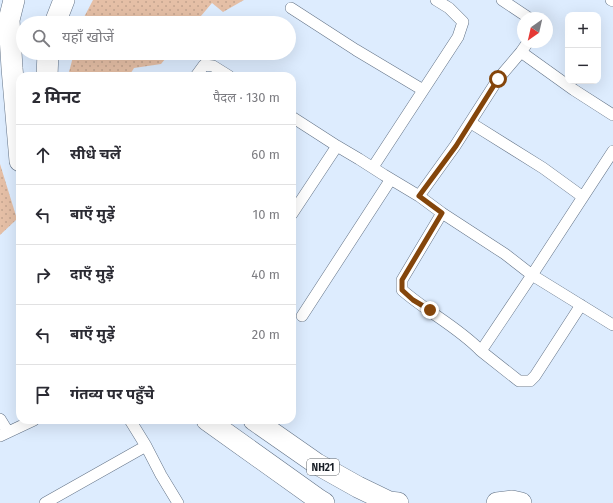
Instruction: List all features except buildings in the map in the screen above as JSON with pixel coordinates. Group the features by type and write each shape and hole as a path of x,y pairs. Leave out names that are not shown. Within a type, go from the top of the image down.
{"highway":[{"path":"14,0 9,20 16,119"},
{"path":"58,16 64,0"},
{"path":"47,72 48,60"},
{"name":"NH21","path":"213,424 324,503"},
{"name":"NH21","path":"260,424 317,464 358,487 389,502 398,503"},
{"path":"497,503 512,501 521,503"}],"street":[{"path":"373,167 458,37 463,22 449,8 436,0"},
{"path":"502,0 520,12"},
{"path":"291,8 356,50 423,90"},
{"path":"419,196 470,123 498,79 523,48"},
{"path":"520,52 574,90 613,114"},
{"path":"199,72 204,65 213,66 223,72"},
{"path":"296,120 419,196 442,213 505,254 532,275 613,325"},
{"path":"470,123 543,168 583,197"},
{"path":"296,208 337,146"},
{"path":"481,351 613,151"},
{"path":"302,316 391,179"},
{"path":"442,213 402,280 402,290 413,300 430,310 473,343 481,351 519,380 530,381 535,376 581,305"},
{"path":"0,419 4,434 25,424"},
{"path":"132,424 146,446 173,501"},
{"path":"45,503 146,446"}],"shaded area":[{"path":"93,0 244,0 223,12 212,3 201,16 85,16"},
{"path":"72,60 164,60 161,64 134,68 132,72 69,72"},
{"path":"0,164 16,220 0,235"}],"route":[{"path":"430,310 413,300 402,290 402,280 442,213 419,196 456,146 498,79"}]}
